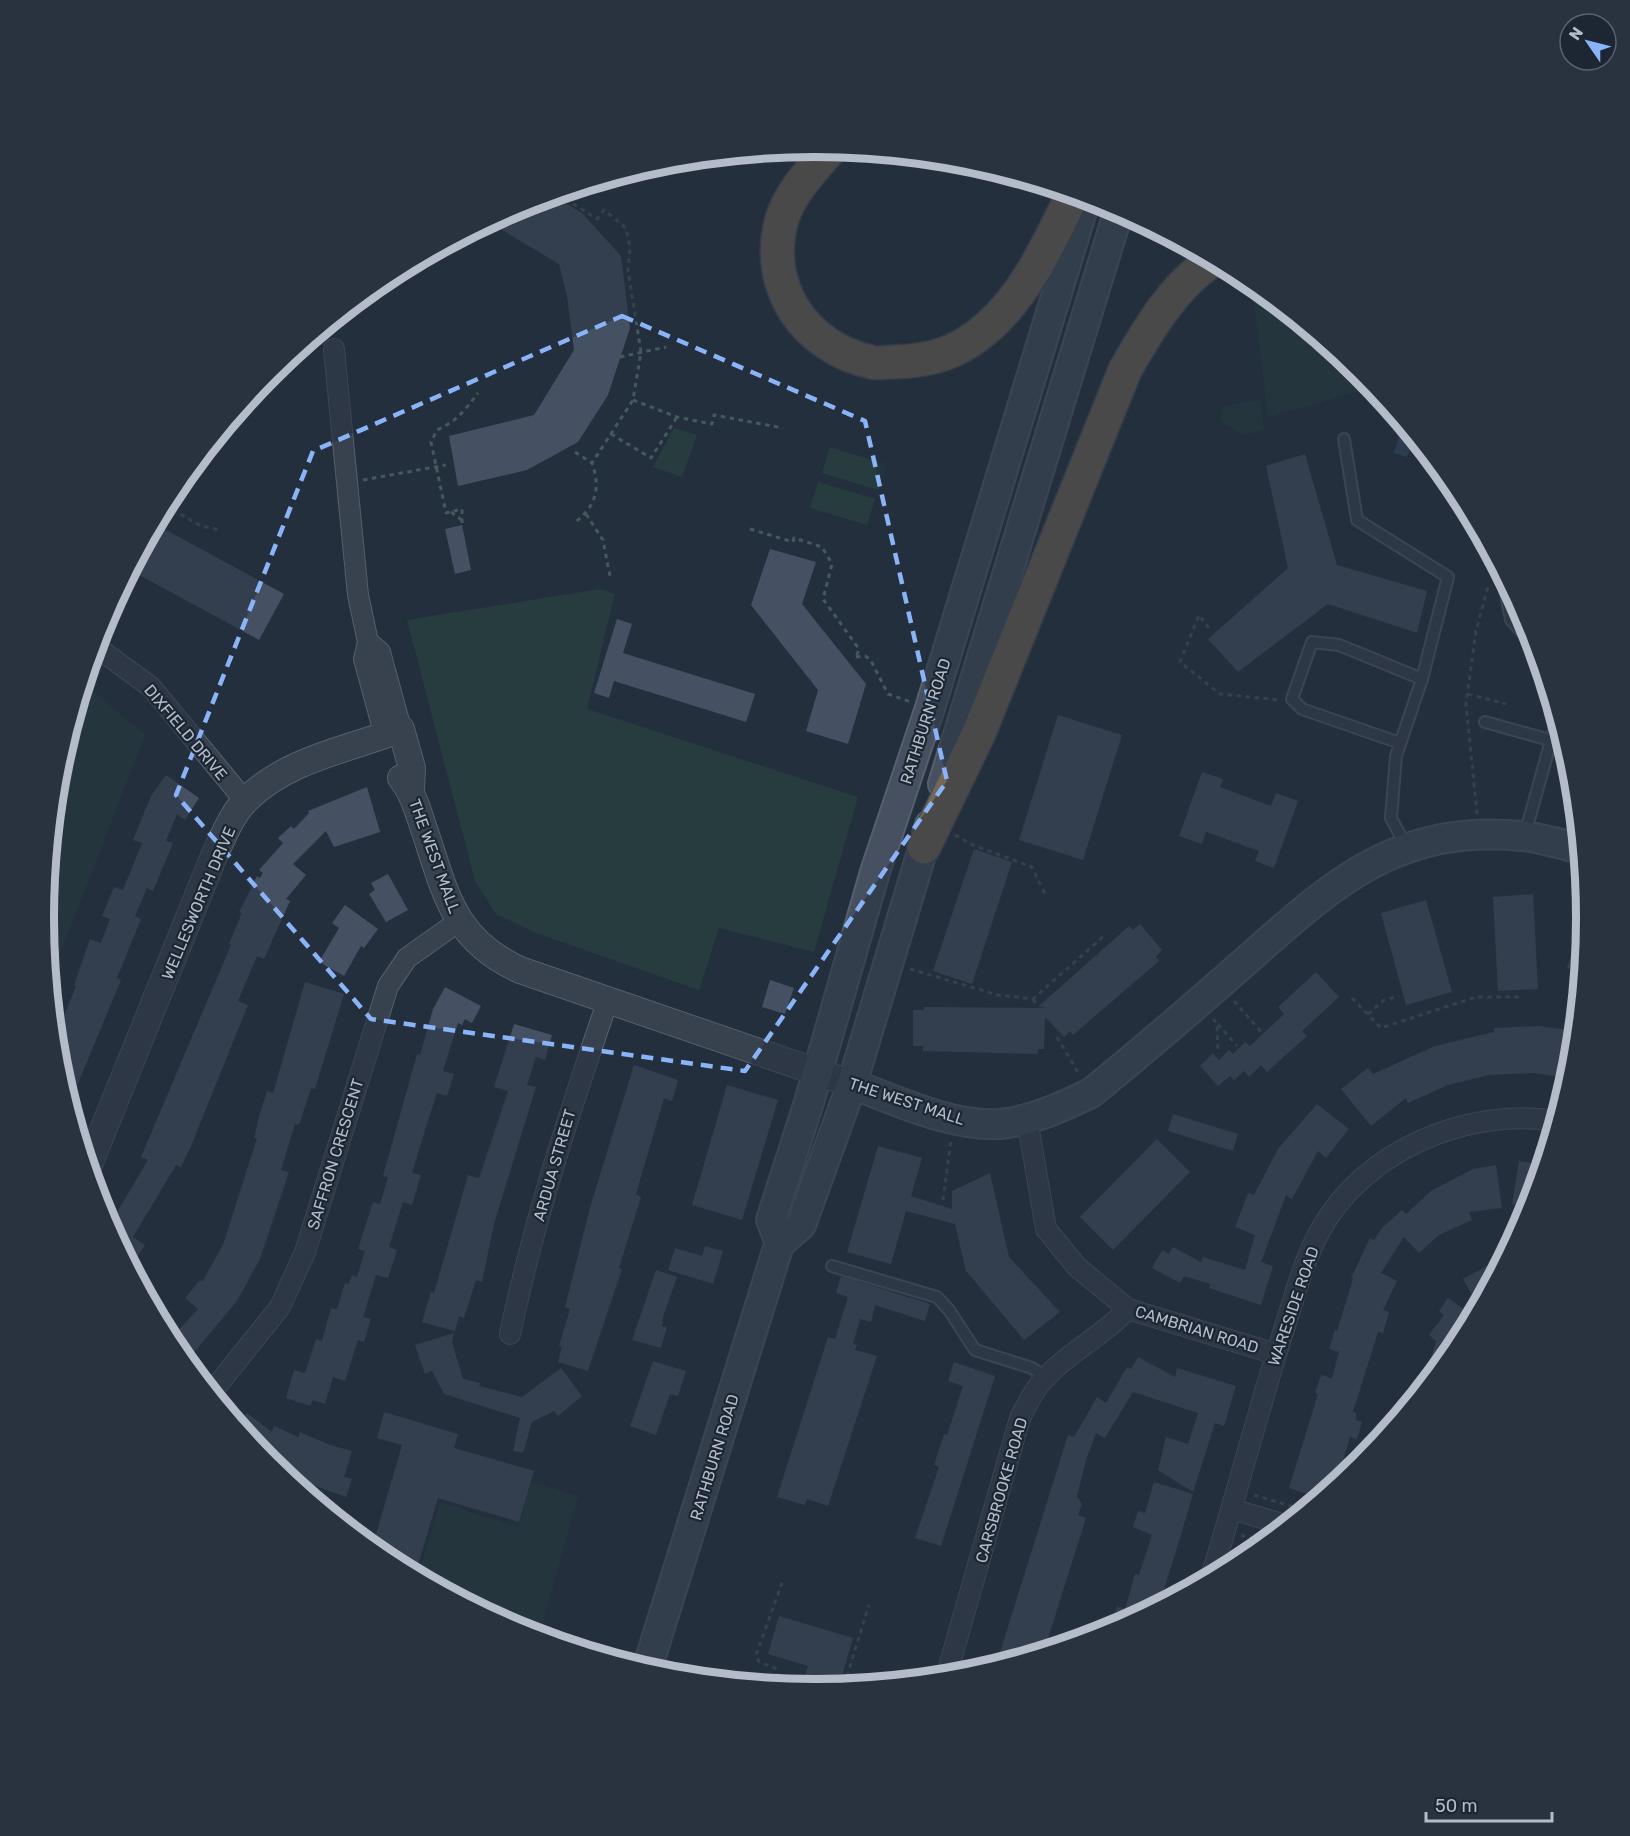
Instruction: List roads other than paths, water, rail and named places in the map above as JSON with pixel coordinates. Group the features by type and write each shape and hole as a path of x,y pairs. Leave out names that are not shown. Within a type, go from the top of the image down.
{"highway":[{"path":"823,157 801,183 782,218 778,267 791,310 823,343 872,363 925,362 958,348 986,329 1011,304 1026,282 1069,201"},
{"path":"924,847 979,733 1125,370 1149,328 1174,296 1207,266"}],"main road":[{"name":"RATHBURN ROAD","path":"780,1243 771,1220 818,1072 875,872 930,708 1083,206"},
{"name":"RATHBURN ROAD","path":"650,1660 780,1243 801,1225 852,1084 1116,219"},
{"name":"THE WEST MALL","path":"852,1084 954,1119 999,1124 1027,1119 1058,1109 1091,1093 1207,1013 1219,984 1329,889 1366,866 1407,848 1443,839 1480,834 1525,836 1572,847"}],"street":[{"name":"THE WEST MALL","path":"334,349 358,595 368,642 380,652 393,733 412,768 411,791 442,881 459,921 472,939 502,962 852,1084"},
{"name":"DIXFIELD DRIVE","path":"102,651 152,687 245,801"},
{"name":"WELLESWORTH DRIVE","path":"92,1157 214,856 228,827 245,801 272,779 304,761 393,733"},
{"name":"SAFFRON CRESCENT","path":"216,1388 280,1307 305,1252 388,986 407,958 459,921"},
{"name":"ARDUA STREET","path":"510,1334 522,1278 561,1136 608,1000"},
{"name":"CAMBRIAN ROAD","path":"1027,1119 1046,1229 1077,1267 1128,1309 1276,1353"},
{"name":"WARESIDE ROAD","path":"1214,1566 1238,1490 1276,1353 1309,1253 1321,1228 1344,1199 1371,1173 1418,1142 1462,1126 1508,1119 1548,1121"},
{"name":"CARSBROOKE ROAD","path":"949,1666 1020,1418 1029,1400 1046,1378 1106,1331 1128,1309"},
{"path":"1232,1509 1277,1523"}],"lane":[{"path":"1344,439 1357,520 1448,577 1422,679 1396,756 1391,818 1407,848"},
{"path":"1502,590 1511,620 1518,628"},
{"path":"1400,743 1302,709 1292,699 1312,642 1339,645 1422,679"},
{"path":"1485,722 1554,740"},
{"path":"1525,836 1552,732"},
{"path":"831,1266 937,1296 975,1350 1032,1368 1046,1378"}],"water":[{"path":"1392,422 1411,445 1407,457 1394,453 1400,433 1390,423"}]}
